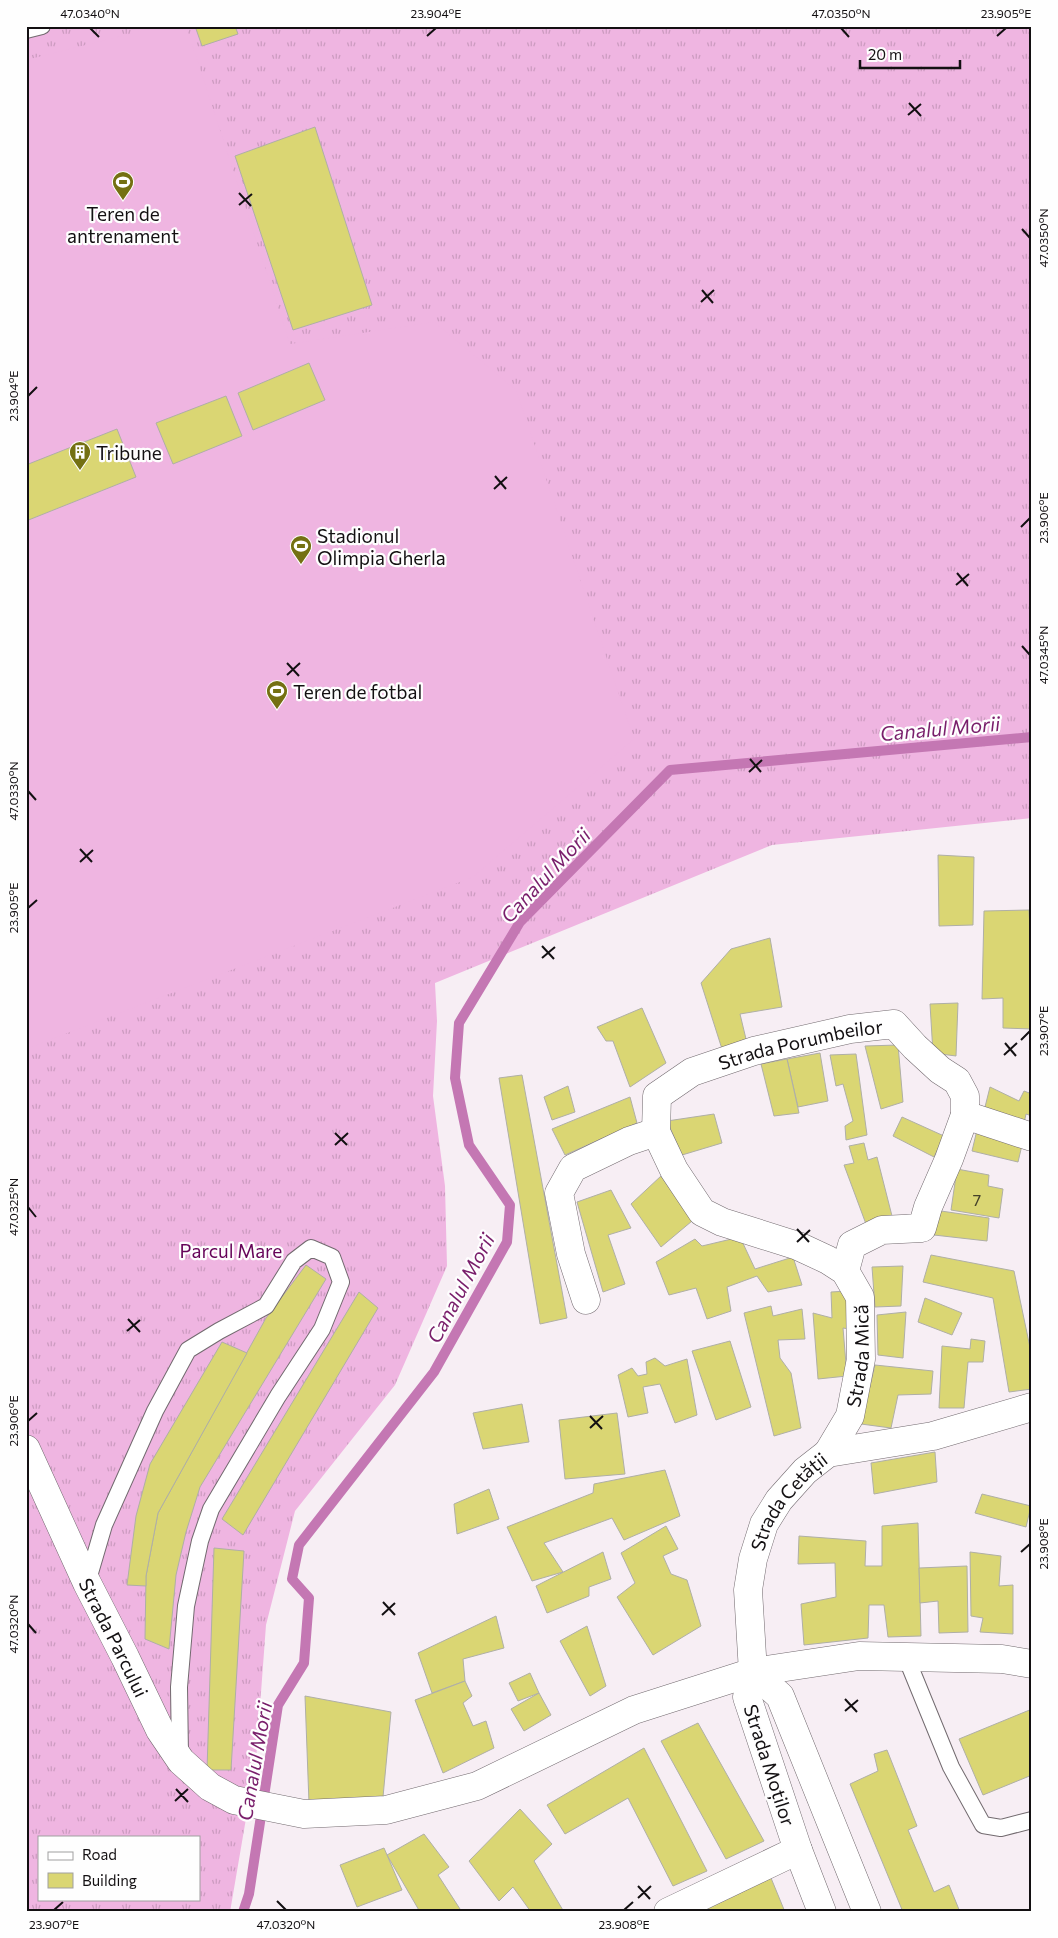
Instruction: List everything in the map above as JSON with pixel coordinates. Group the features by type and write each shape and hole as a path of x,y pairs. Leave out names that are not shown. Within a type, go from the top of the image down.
{"street":[{"name":"Strada Porumbeilor","path":"657,1096 692,1072 754,1051 850,1028 894,1024 940,1070 957,1081 964,1096 965,1115"},
{"name":"Strada Mică","path":"657,1096 656,1132 674,1170 702,1212 722,1222 798,1246 828,1260 845,1271 860,1297 861,1359 850,1416 828,1454"},
{"path":"845,1271 852,1245 882,1230 922,1228 928,1207 949,1159 965,1115 1032,1137"},
{"path":"586,1300 571,1254 559,1193 573,1168 629,1141 656,1132"},
{"name":"Strada Cetății","path":"753,1672 748,1590 753,1559 764,1524 779,1500 805,1471 828,1454 933,1436 1032,1407"},
{"name":"Strada Parcului","path":"26,1449 87,1583 160,1730 180,1760 210,1787 234,1800 304,1814 386,1810 477,1786 634,1710 753,1672 859,1656 1002,1659 1032,1664"},
{"name":"Strada Moților","path":"822,1912 798,1850 747,1697 753,1672 780,1696 867,1912"},
{"path":"668,1912 798,1850"}],"lane":[{"path":"26,30 42,26"},
{"path":"87,1583 104,1525 155,1411 188,1350 220,1330 266,1306 294,1261 311,1248 332,1257 341,1282 322,1329 278,1396 211,1509 200,1541 186,1606 179,1687 180,1760"},
{"path":"906,1657 951,1767 984,1825 1001,1828 1032,1820"}],"green space":[{"name":"Parcul Mare","path":"26,26 1032,26 1032,818 772,845 435,983 437,1021 433,1096 445,1186 447,1266 395,1385 295,1511 266,1625 256,1760 230,1912 26,1912"},
{"name":"Stadionul Olimpia Gherla","path":"161,26 186,26 290,344 434,322 516,390 634,739 473,877 26,1049 26,60"}],"building":[{"path":"195,26 235,26 238,34 202,46"},
{"path":"315,127 372,305 293,330 235,156"},
{"path":"309,363 325,400 253,430 238,393"},
{"name":"Tribune","path":"226,396 242,436 173,464 156,423"},
{"name":"Tribune","path":"117,429 136,477 26,521 26,465"},
{"path":"938,855 974,857 973,925 939,926"},
{"path":"1029,910 1032,967 1032,1029 1003,1028 1003,998 982,999 984,911"},
{"path":"770,938 782,1007 740,1014 746,1039 722,1049 701,983 731,949"},
{"path":"958,1003 956,1056 933,1053 930,1004"},
{"path":"642,1008 666,1063 630,1087 613,1041 606,1041 597,1027"},
{"path":"898,1045 903,1102 881,1109 865,1046"},
{"path":"820,1053 828,1101 798,1107 787,1059"},
{"path":"856,1054 867,1135 846,1140 845,1126 853,1121 843,1084 836,1086 830,1055"},
{"path":"787,1059 799,1113 774,1116 761,1064"},
{"path":"522,1075 567,1318 540,1324 499,1078"},
{"path":"568,1086 575,1112 552,1120 544,1097"},
{"path":"990,1087 1019,1101 1024,1091 1032,1094 1032,1116 1026,1114 1023,1128 983,1115"},
{"path":"630,1097 637,1123 565,1155 552,1129"},
{"path":"714,1114 722,1143 682,1155 667,1121"},
{"path":"902,1117 944,1136 934,1157 893,1136"},
{"path":"977,1130 1023,1141 1018,1162 972,1151"},
{"path":"864,1143 868,1160 877,1157 892,1216 866,1224 844,1165 854,1163 849,1146"},
{"path":"957,1169 989,1175 988,1186 1003,1189 999,1218 951,1210"},
{"path":"661,1176 692,1221 661,1247 631,1204"},
{"path":"611,1190 631,1228 608,1235 625,1284 603,1292 577,1202"},
{"path":"941,1211 989,1218 987,1241 934,1235"},
{"path":"740,1237 755,1269 793,1257 802,1285 768,1292 757,1276 727,1287 731,1311 707,1319 696,1288 669,1295 656,1262 695,1239 702,1246"},
{"path":"931,1255 1014,1271 1032,1357 1032,1389 1009,1392 993,1298 923,1282"},
{"path":"306,1265 326,1279 200,1487 186,1532 176,1575 169,1649 145,1639 146,1576 158,1513 266,1318"},
{"path":"903,1266 901,1306 875,1307 872,1267"},
{"path":"847,1291 849,1329 843,1328 847,1376 818,1379 813,1313 832,1318 831,1292"},
{"path":"359,1292 378,1308 243,1535 222,1519"},
{"path":"925,1298 962,1313 952,1335 918,1322"},
{"path":"771,1306 773,1316 802,1309 805,1339 778,1340 780,1358 791,1373 801,1428 774,1436 744,1313"},
{"path":"906,1312 903,1358 878,1355 877,1315"},
{"path":"971,1339 985,1341 983,1362 968,1362 964,1408 939,1408 942,1346 970,1349"},
{"path":"730,1341 751,1407 716,1420 692,1351"},
{"path":"222,1342 247,1353 158,1513 146,1576 146,1586 127,1585 136,1516 150,1464"},
{"path":"655,1358 665,1366 687,1359 697,1415 675,1423 660,1384 643,1387 648,1413 628,1417 618,1375 632,1368 638,1376 647,1374 646,1362"},
{"path":"875,1365 933,1371 931,1394 898,1395 891,1428 861,1424"},
{"path":"522,1404 529,1442 483,1449 473,1413"},
{"path":"617,1413 625,1474 565,1479 559,1420"},
{"path":"935,1452 937,1482 874,1494 871,1463"},
{"path":"665,1470 680,1516 624,1540 612,1518 544,1543 563,1572 532,1581 507,1527 593,1493 594,1484"},
{"path":"489,1489 499,1519 457,1534 454,1504"},
{"path":"982,1494 1031,1506 1026,1527 975,1513"},
{"path":"918,1523 921,1636 888,1637 884,1605 869,1605 868,1638 804,1645 801,1604 836,1597 835,1563 798,1564 799,1536 866,1541 865,1566 882,1566 882,1526"},
{"path":"666,1526 678,1549 663,1556 671,1574 687,1580 701,1626 653,1655 617,1597 635,1583 621,1553"},
{"path":"214,1548 244,1551 231,1770 207,1770"},
{"path":"603,1552 611,1579 589,1587 589,1596 547,1613 536,1586"},
{"path":"970,1552 1001,1556 999,1586 1013,1585 1013,1634 980,1632 983,1618 971,1616"},
{"path":"967,1566 968,1632 939,1633 938,1601 920,1603 919,1568"},
{"path":"496,1616 504,1648 463,1659 465,1681 432,1693 418,1653"},
{"path":"587,1626 606,1686 590,1696 560,1641"},
{"path":"530,1673 539,1693 518,1701 509,1683"},
{"path":"465,1681 472,1696 463,1703 473,1726 486,1721 494,1748 443,1773 415,1700"},
{"path":"539,1693 551,1715 524,1731 511,1709"},
{"path":"305,1696 391,1712 383,1797 309,1803"},
{"path":"1032,1709 1032,1775 983,1795 959,1739"},
{"path":"698,1723 764,1841 726,1859 661,1741"},
{"path":"644,1748 707,1871 673,1886 628,1798 565,1834 547,1805"},
{"path":"887,1750 917,1826 908,1830 934,1892 949,1885 960,1912 903,1912 850,1784 878,1771 874,1754"},
{"path":"520,1809 552,1844 534,1861 564,1912 531,1912 513,1887 499,1901 469,1861"},
{"path":"424,1834 449,1867 438,1875 460,1909 456,1912 420,1912 387,1855"},
{"path":"384,1848 402,1890 357,1907 340,1865"},
{"path":"771,1878 785,1912 701,1912"}],"waterway":[{"name":"Canalul Morii","path":"243,1912 249,1894 278,1705 304,1663 309,1598 292,1579 299,1545 434,1372 507,1242 510,1205 469,1145 455,1078 459,1023 520,922 670,770 1032,737"}],"place":[{"name":"Teren de antrenament","path":"123,201"},
{"name":"Tribune","path":"80,471"},
{"name":"Stadionul Olimpia Gherla","path":"301,565"},
{"name":"Teren de fotbal","path":"277,710"}]}
